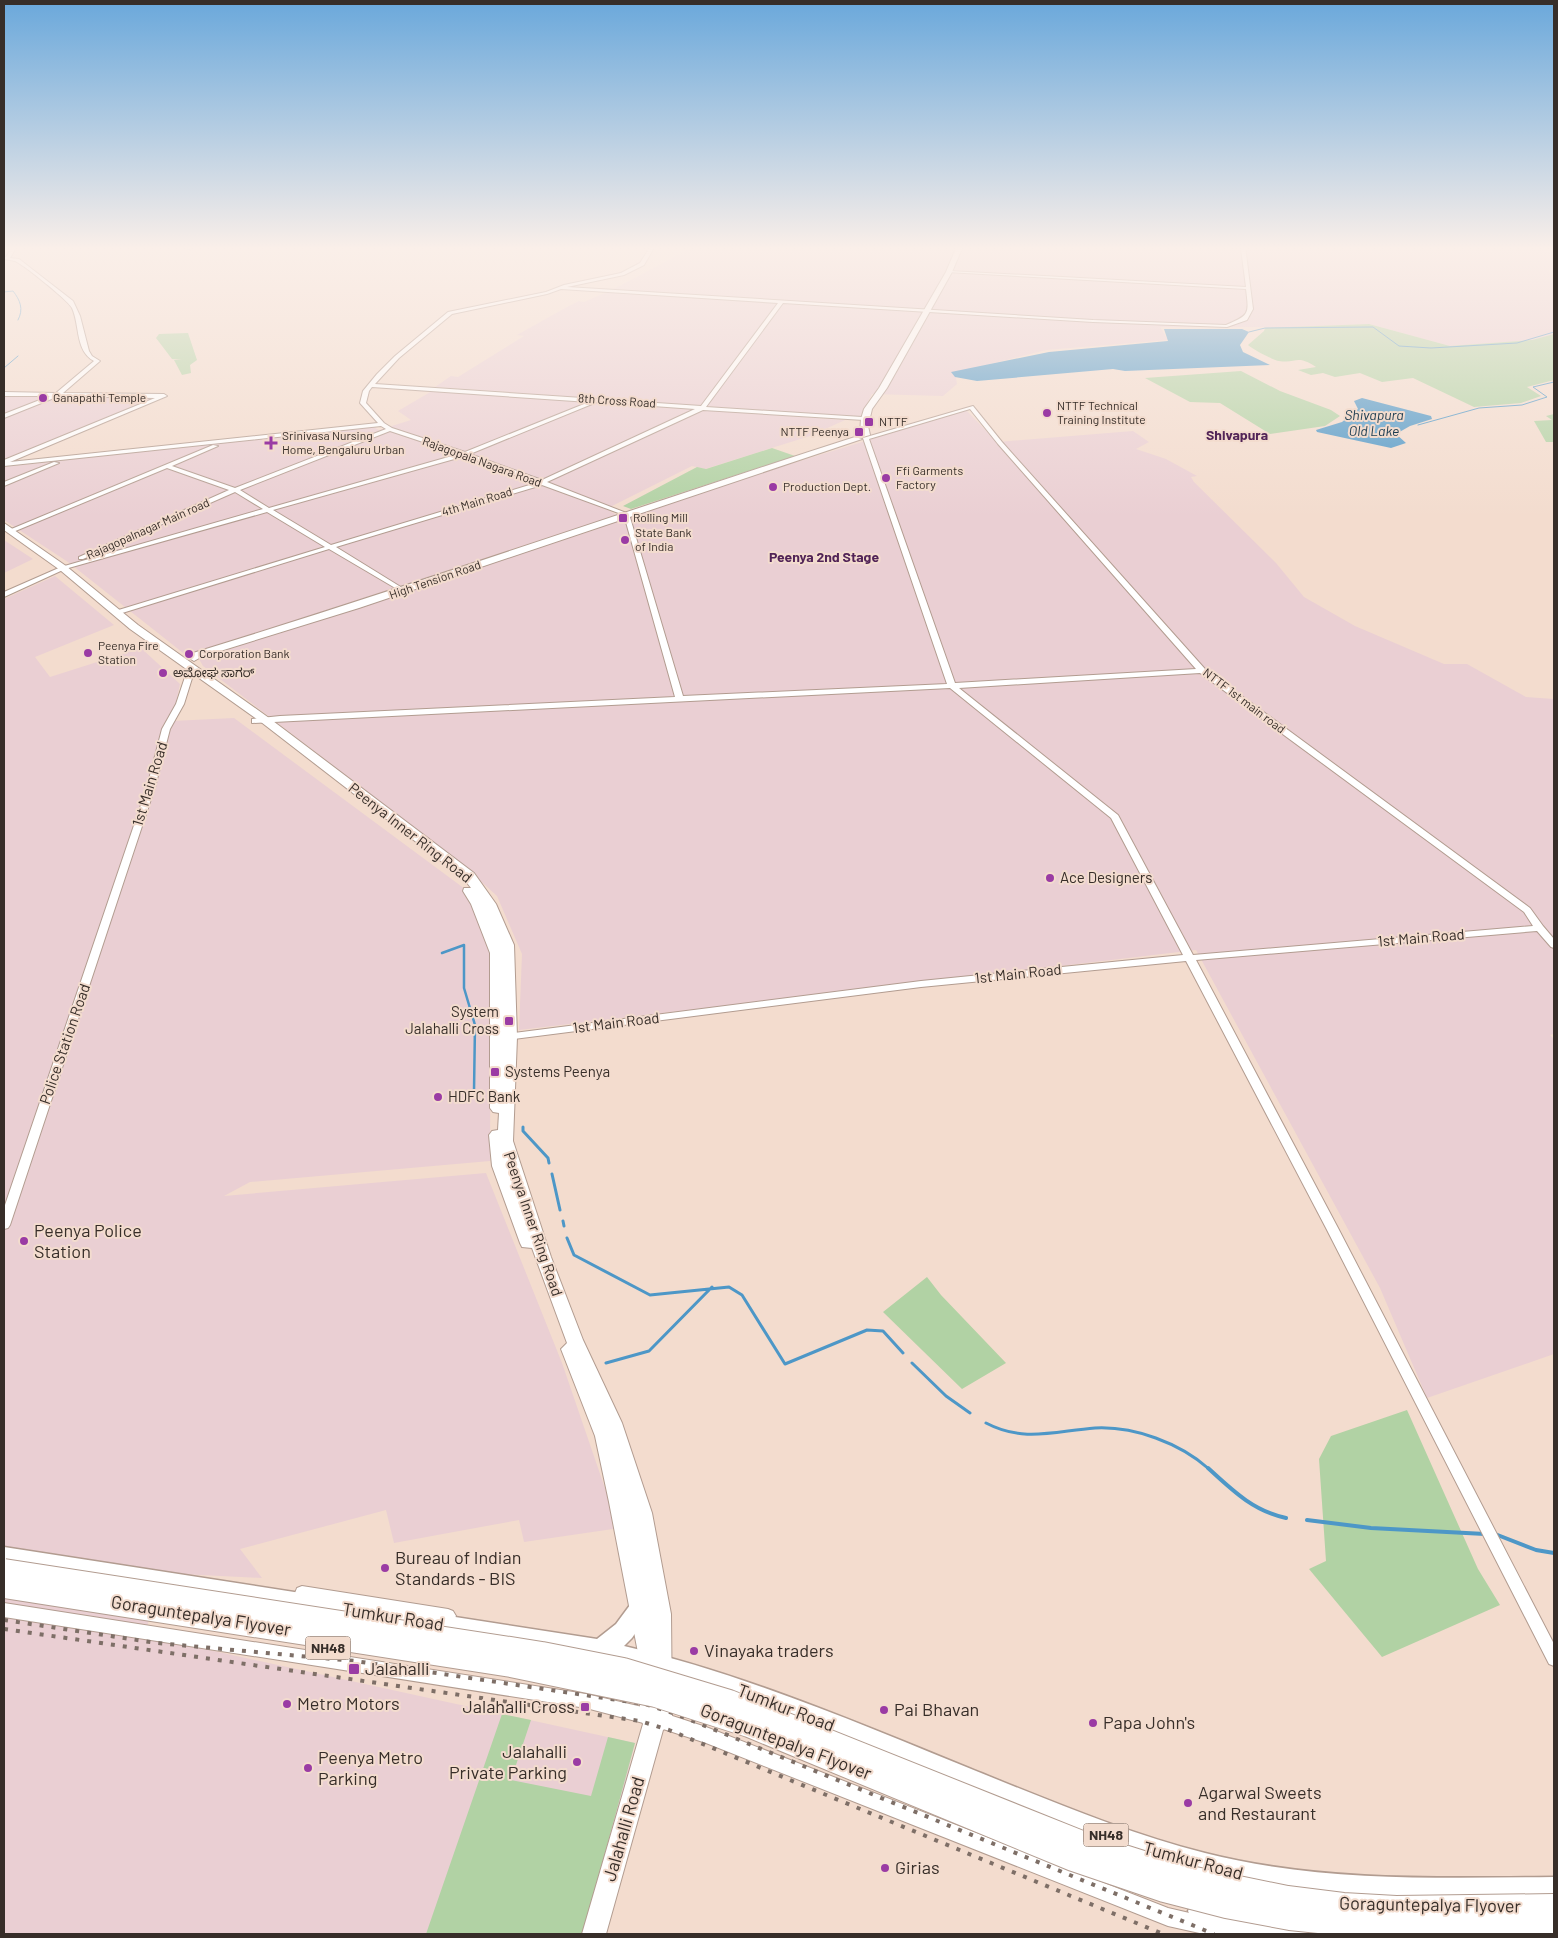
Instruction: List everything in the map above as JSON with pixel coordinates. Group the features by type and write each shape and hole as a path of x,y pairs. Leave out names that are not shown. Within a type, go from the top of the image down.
{"highway":[{"name":"Tumkur Road","path":"4,1557 596,1649 717,1682 839,1728 1072,1823 1193,1863 1303,1884 1371,1889 1450,1891 1554,1890"},
{"name":"Goraguntepalya Flyover","path":"4,1571 542,1654 632,1672 729,1702 1089,1846 1190,1878 1233,1889 1352,1906 1396,1908 1554,1906"},
{"name":"Goraguntepalya Flyover","path":"4,1586 512,1665 620,1685 745,1723 1018,1837 1110,1872 1167,1891 1215,1902 1307,1920 1356,1926 1420,1929 1554,1926"},
{"name":"NH48","path":"4,1597 577,1686 656,1714 743,1733 1149,1897 1225,1918 1320,1934"},
{"path":"596,1649 624,1631 641,1608"}],"main road":[{"path":"863,437 862,419 911,336"},
{"path":"863,437 868,434 867,419 877,402 874,400"},
{"name":"High Tension Road","path":"187,667 283,628 863,437"},
{"name":"Peenya Inner Ring Road","path":"6,529 263,723 459,877 478,904 497,953 504,1038 505,1141 543,1257 574,1340 613,1423 630,1472 642,1512 661,1614 665,1667"},
{"name":"Peenya Inner Ring Road","path":"59,568 126,628 187,667"},
{"name":"Peenya Inner Ring Road","path":"504,1038 497,1137 500,1166 604,1436 641,1608 665,1667"},
{"path":"656,1714 665,1667"},
{"name":"Jalahalli Road","path":"594,1934 656,1714"}],"street":[{"path":"4,416 59,394 97,361 89,357 81,336"},
{"name":"Rajagopala Nagara Road","path":"421,336 397,356 366,391 363,403 382,424 390,429 465,454 627,515"},
{"name":"4th Main Road","path":"116,612 541,483 702,408 755,336"},
{"name":"8th Cross Road","path":"371,386 862,419"},
{"path":"4,394 164,396 4,463"},
{"path":"4,591 59,568 465,454 598,400"},
{"name":"NTTF 1st main road","path":"863,437 970,407 1202,671 1527,910 1554,945"},
{"path":"4,463 68,458 382,424"},
{"name":"Rajagopalnagar Main road","path":"59,568 235,490 390,429"},
{"path":"863,437 952,686 1115,817 1332,1228 1554,1659"},
{"path":"6,529 226,441"},
{"path":"4,484 68,458"},
{"path":"167,466 235,490 402,590"},
{"path":"627,515 680,699"},
{"path":"4,595 59,568"},
{"name":"1st Main Road","path":"126,862 151,787 166,729 176,707 180,704 187,667"},
{"path":"263,723 1202,671"},
{"name":"Police Station Road","path":"4,1226 126,862"},
{"name":"1st Main Road","path":"504,1038 921,984 1188,958 1539,928"},
{"path":"4,1550 572,1636 585,1640 596,1649"},
{"path":"4,1610 586,1701 656,1714 1168,1917 1242,1934"},
{"path":"665,1667 712,1672 749,1684 1095,1822 1206,1855 1321,1878 1354,1880 1554,1878"}],"shaded area":[{"path":"523,336 1166,336 1168,340 1046,350 955,373 957,384 943,396 872,394 860,417 435,387 451,376 458,377"},
{"path":"1415,336 1545,336 1532,340 1450,346"},
{"path":"432,391 845,420 810,436 705,469 692,466 606,509 617,515 187,656 68,562 4,520 4,467 371,426 379,430 411,420 398,411"},
{"path":"4,395 158,397 4,459"},
{"path":"966,410 997,442 1133,431 1149,442 1136,449 1166,459 1197,476 1191,477 1194,482 1276,563 1304,597 1355,626 1444,664 1467,664 1526,697 1554,699 1554,1034 1550,1035 1554,1039 1554,1354 1427,1398 1380,1288 1196,950 519,1030 522,954 497,896 463,865 203,666 199,659 594,530 661,504"},
{"path":"4,540 33,559 4,573"},
{"path":"55,576 114,625 35,657 50,677 141,648 180,684 172,721 234,718 465,889 491,950 490,1161 250,1182 224,1196 486,1173 562,1363 609,1500 613,1529 524,1542 519,1520 394,1543 386,1510 240,1549 262,1578 160,1573 145,1636 635,1743 588,1934 4,1934 4,599"}],"green space":[{"path":"157,336 189,336 197,360 190,365 191,373 182,375 174,360 182,360 172,359 156,338"},
{"path":"1258,336 1415,336 1450,346 1532,340 1554,336 1554,380 1527,387 1541,396 1521,403 1474,407 1413,378 1382,382 1360,373 1335,377 1323,373 1311,375 1298,370 1316,367 1309,363 1300,360 1285,362 1276,360 1248,345"},
{"path":"1241,371 1280,391 1331,410 1340,416 1325,426 1270,434 1220,403 1190,402 1145,378"},
{"path":"1554,414 1554,442 1546,442 1534,421 1552,420 1546,416"},
{"path":"772,448 795,456 631,509 623,506 697,467 706,469"},
{"path":"927,1277 941,1295 1006,1363 962,1389 883,1312"},
{"path":"1407,1410 1478,1569 1500,1605 1382,1657 1309,1569 1326,1561 1319,1459 1331,1436"},
{"path":"502,1714 531,1720 511,1780 591,1796 608,1737 635,1743 583,1934 426,1934"}],"water":[{"path":"1166,336 1246,336 1240,345 1243,352 1270,365 1125,371 1113,369 977,381 955,377 951,372 1049,352 1168,341"},
{"name":"Shivapura Old Lake","path":"1362,398 1431,416 1432,419 1410,426 1396,434 1406,443 1391,448 1317,432 1316,430 1342,422 1358,409 1354,401"}],"waterway":[{"path":"1386,336 1399,346 1431,348 1517,343 1539,336"},
{"path":"4,368 18,356"},
{"path":"1418,425 1479,408 1522,405 1547,397 1533,387 1554,382"},
{"path":"442,953 464,945 464,988 475,1025 474,1091"},
{"path":"523,1127 523,1131 548,1158 549,1163"},
{"path":"552,1174 560,1210"},
{"path":"563,1221 564,1226"},
{"path":"567,1238 574,1255 650,1295 710,1289"},
{"path":"710,1289 729,1287 742,1295 785,1364 867,1330 883,1331 903,1353"},
{"path":"606,1363 649,1351 710,1289"},
{"path":"912,1363 946,1396 970,1413"},
{"path":"986,1423 1013,1433 1027,1434 1095,1428 1110,1428 1141,1433 1184,1451 1209,1469"},
{"path":"1208,1468 1253,1505 1274,1515 1286,1518"},
{"path":"1307,1520 1371,1528 1485,1534"},
{"path":"1495,1534 1536,1550 1554,1553"}],"railway":[{"path":"4,1620 157,1643 355,1661 645,1704 676,1714 1214,1934"},
{"path":"4,1629 640,1721 669,1730 1163,1934"}],"place":[{"name":"Ganapathi Temple","path":"43,398"},
{"name":"NTTF Technical Training Institute","path":"1047,413"},
{"name":"NTTF","path":"869,422"},
{"name":"NTTF Peenya","path":"859,432"},
{"name":"Srinivasa Nursing Home, Bengaluru Urban","path":"271,443"},
{"name":"Ffi Garments Factory","path":"886,478"},
{"name":"Production Dept.","path":"773,487"},
{"name":"Rolling Mill","path":"623,518"},
{"name":"State Bank of India","path":"625,540"},
{"name":"Peenya Fire Station","path":"88,653"},
{"name":"Corporation Bank","path":"189,654"},
{"name":"ಅಮೋಘ ಸಾಗರ್","path":"163,673"},
{"name":"Ace Designers","path":"1050,878"},
{"name":"System Jalahalli Cross","path":"509,1021"},
{"name":"Systems Peenya","path":"495,1072"},
{"name":"HDFC Bank","path":"438,1097"},
{"name":"Peenya Police Station","path":"24,1241"},
{"name":"Bureau of Indian Standards - BIS","path":"385,1568"},
{"name":"Vinayaka traders","path":"694,1651"},
{"name":"Jalahalli","path":"354,1669"},
{"name":"Metro Motors","path":"287,1704"},
{"name":"Jalahalli Cross","path":"585,1707"},
{"name":"Pai Bhavan","path":"884,1710"},
{"name":"Papa John's","path":"1093,1723"},
{"name":"Jalahalli Private Parking","path":"577,1762"},
{"name":"Peenya Metro Parking","path":"308,1768"},
{"name":"Agarwal Sweets and Restaurant","path":"1188,1803"},
{"name":"Girias","path":"885,1868"}],"district":[{"name":"Shivapura","path":"1237,435"},
{"name":"Peenya 2nd Stage","path":"824,557"}]}
